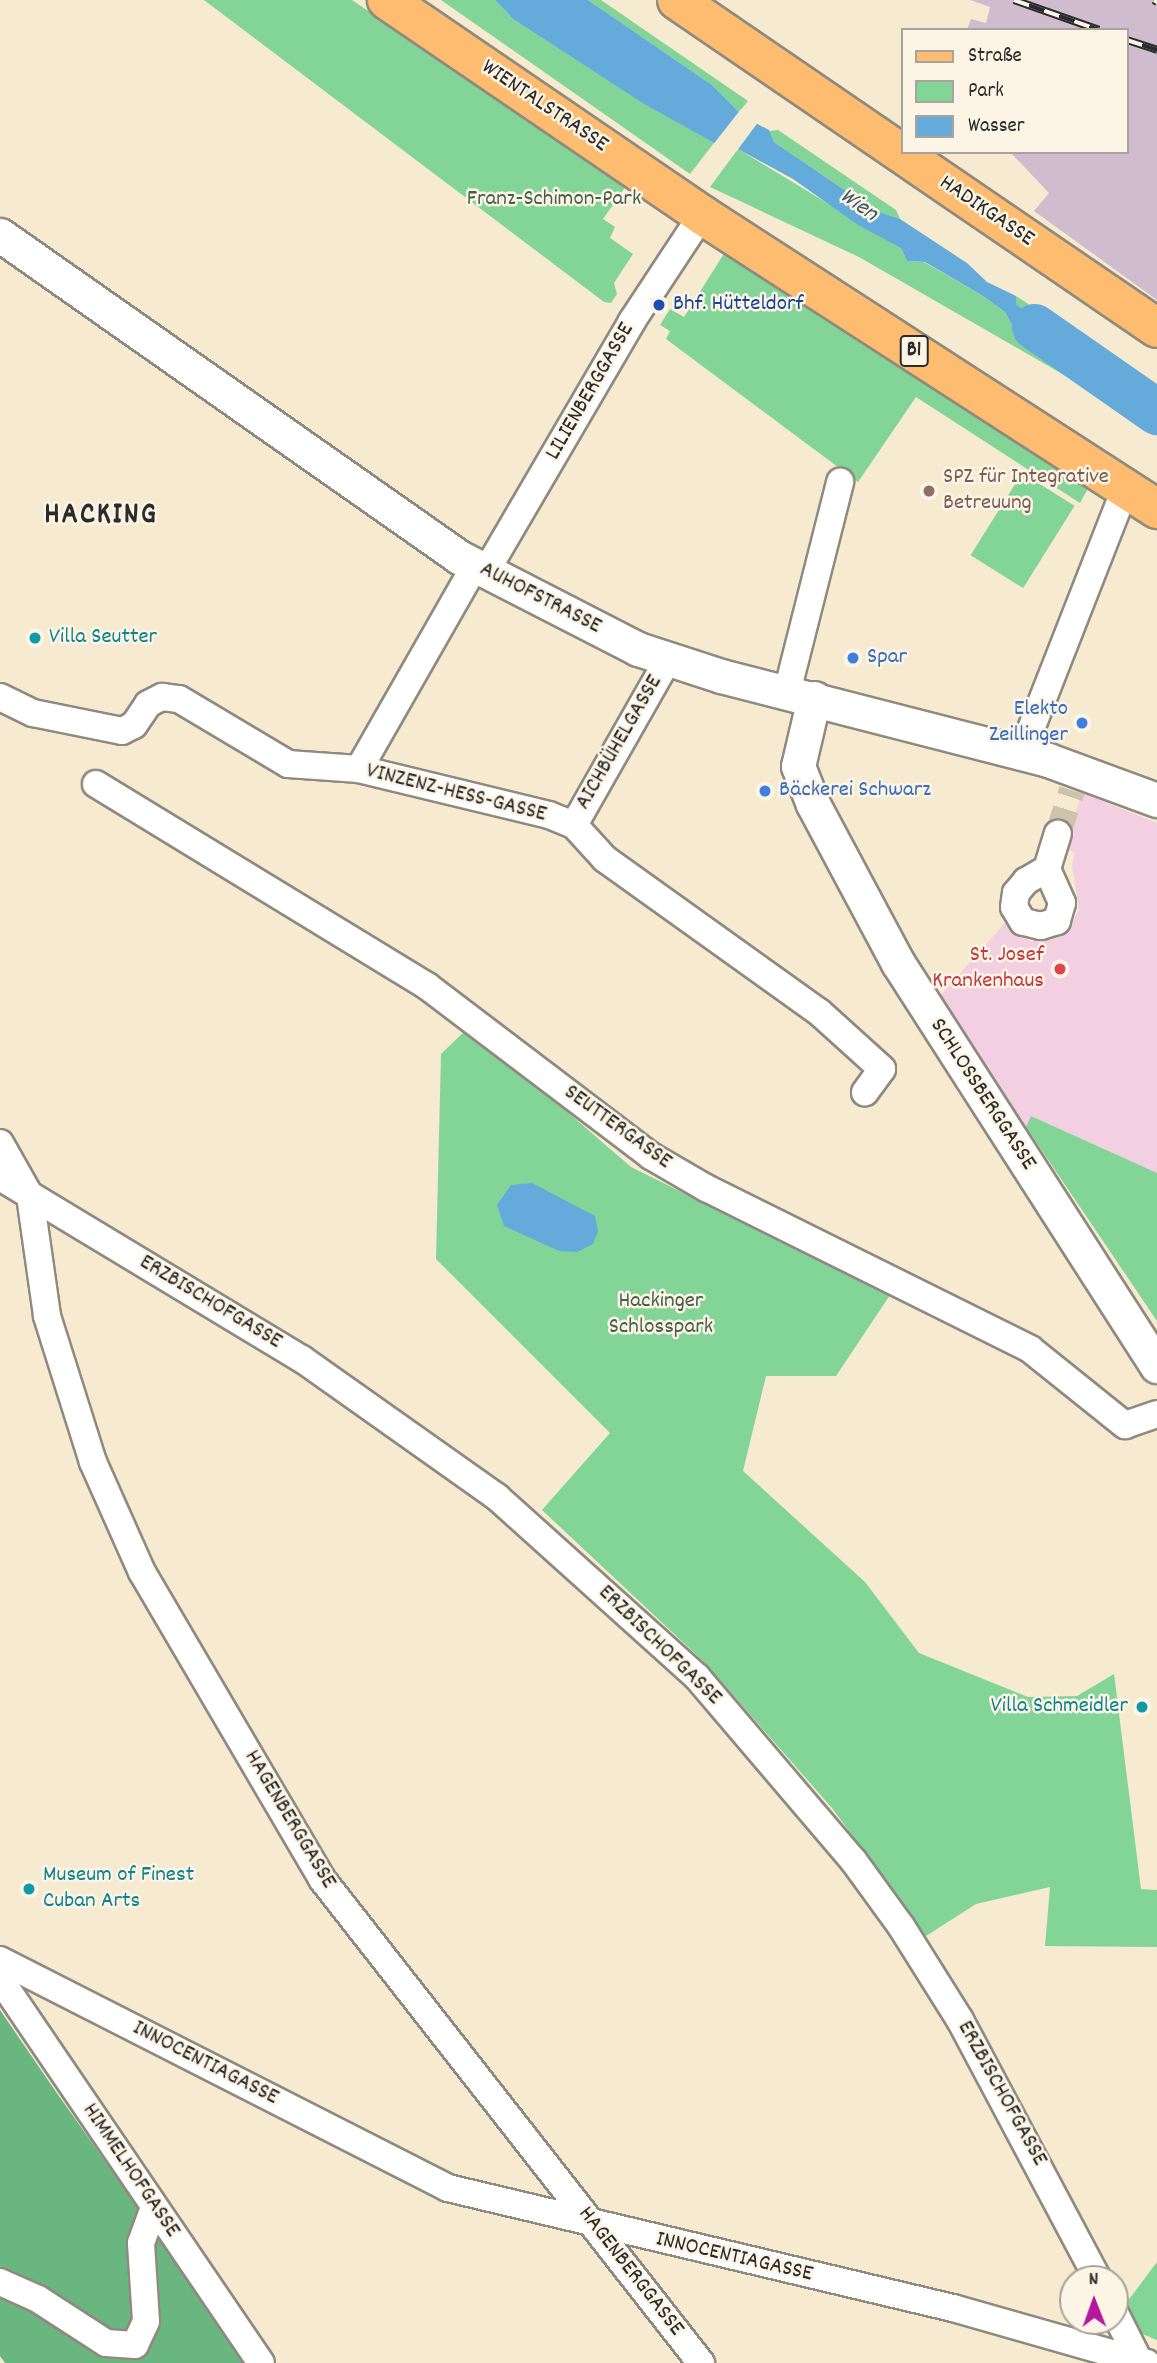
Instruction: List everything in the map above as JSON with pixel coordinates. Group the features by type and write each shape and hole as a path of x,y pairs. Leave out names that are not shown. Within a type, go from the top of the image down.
{"main road":[{"name":"WIENTALSTRASSE","path":"387,0 702,215"},
{"name":"HADIKGASSE","path":"677,0 902,154"},
{"name":"HADIKGASSE","path":"902,154 1157,328"},
{"name":"B1","path":"702,215 1157,509"}],"street":[{"name":"LILIENBERGGASSE","path":"359,769 632,321 702,215"},
{"name":"AUHOFSTRASSE","path":"0,235 480,570 667,661 1022,752 1076,780 1157,800"},
{"path":"800,695 840,482"},
{"path":"1022,752 1126,487"},
{"name":"AICHBÜHELGASSE","path":"574,825 667,661"},
{"name":"SCHLOSSBERGGASSE","path":"800,695 798,766 813,804 898,963 1157,1366"},
{"name":"VINZENZ-HESS-GASSE","path":"0,697 33,713 122,731 134,725 148,704 162,697 179,699 288,764 359,769 549,815 574,825 605,859 819,1012 882,1069 865,1092"},
{"name":"SEUTTERGASSE","path":"96,784 428,986 662,1163 1030,1349 1125,1425 1157,1414"},
{"path":"1047,869 1058,834"},
{"name":"ERZBISCHOFGASSE","path":"0,1143 30,1196"},
{"name":"ERZBISCHOFGASSE","path":"0,1177 302,1359 497,1497 697,1677 853,1860 901,1926 960,2020 1091,2265"},
{"name":"HAGENBERGGASSE","path":"30,1196 47,1316 93,1462 142,1572 322,1879 702,2363"},
{"name":"INNOCENTIAGASSE","path":"0,1960 448,2188 595,2226 953,2308 1144,2362"},
{"name":"HIMMELHOFGASSE","path":"0,1979 261,2363"},
{"path":"0,2282 38,2298 106,2343 135,2345 146,2321 141,2243 154,2207"},
{"path":"1128,2335 1144,2362"}],"shaded area":[{"path":"970,0 1157,0 1157,300 1034,211 1049,193 1012,154 1129,154 1129,28 968,28 971,19 986,23 990,7"},
{"name":"St. Josef Krankenhaus","path":"1082,793 1157,823 1157,1173 1031,1116 1026,1127 939,997 1005,923 1030,941 1050,940 1069,929 1079,909 1072,865 1075,853 1064,848"}],"green space":[{"name":"Franz-Schimon-Park","path":"204,0 352,0 626,186 603,219 615,227 610,238 633,254 614,283 617,294 611,303 604,302"},
{"path":"441,0 495,0 513,19 643,103 714,143 690,174"},
{"path":"588,0 601,0 748,101 739,112 712,85"},
{"path":"778,130 896,210 900,219 874,210 774,142 769,131"},
{"path":"738,149 901,248 907,261 924,262 983,296 1005,312 1013,327 1060,361 1064,375 859,257 710,187"},
{"path":"725,252 1092,481 1080,503 916,397 858,482 666,339 670,331 660,325 670,309 684,317"},
{"path":"1016,296 1084,340 1085,344 1071,344 1016,304"},
{"path":"1022,473 1075,506 1023,588 971,555"},
{"name":"Hackinger Schlosspark","path":"469,1027 631,1167 890,1295 836,1376 766,1376 743,1471 865,1582 919,1653 1028,1697 1077,1696 1114,1674 1141,1889 1157,1890 1157,1947 1045,1946 1050,1887 976,1904 926,1936 832,1808 704,1662 542,1510 610,1433 436,1259 441,1054"},
{"path":"1031,1116 1157,1173 1157,1321 1026,1127"},
{"path":"0,2010 248,2363 5,2363 0,2356"},
{"path":"1157,2262 1157,2340 1140,2333 1129,2307 1129,2299"}],"water":[{"path":"495,0 588,0 712,85 744,117 769,130 774,142 874,210 900,219 967,263 987,282 1016,296 1016,304 1071,344 1085,344 1094,351 1077,379 1064,375 1060,361 1013,327 1005,312 983,296 925,262 907,261 901,248 858,225 793,179 738,149 714,143 644,104 513,19"},
{"path":"532,1183 595,1216 598,1231 593,1244 577,1252 559,1251 504,1226 497,1205 511,1185"}],"pier":[{"path":"741,109 759,121 736,152 712,146"}],"waterway":[{"name":"Wien","path":"1035,327 1157,412"}],"tunnel":[{"path":"1058,834 1072,790"}],"railway":[{"path":"1014,0 1093,28"},
{"path":"1129,41 1157,50"}],"place":[{"name":"Bhf. Hütteldorf","path":"659,305"},
{"name":"SPZ für Integrative Betreuung","path":"929,491"},
{"name":"Villa Seutter","path":"35,638"},
{"name":"Spar","path":"853,658"},
{"name":"Elekto Zeillinger","path":"1082,723"},
{"name":"Bäckerei Schwarz","path":"765,791"},
{"name":"St. Josef Krankenhaus","path":"1060,969"},
{"name":"Villa Schmeidler","path":"1142,1707"},
{"name":"Museum of Finest Cuban Arts","path":"29,1889"}],"district":[{"name":"HACKING","path":"101,517"}]}
